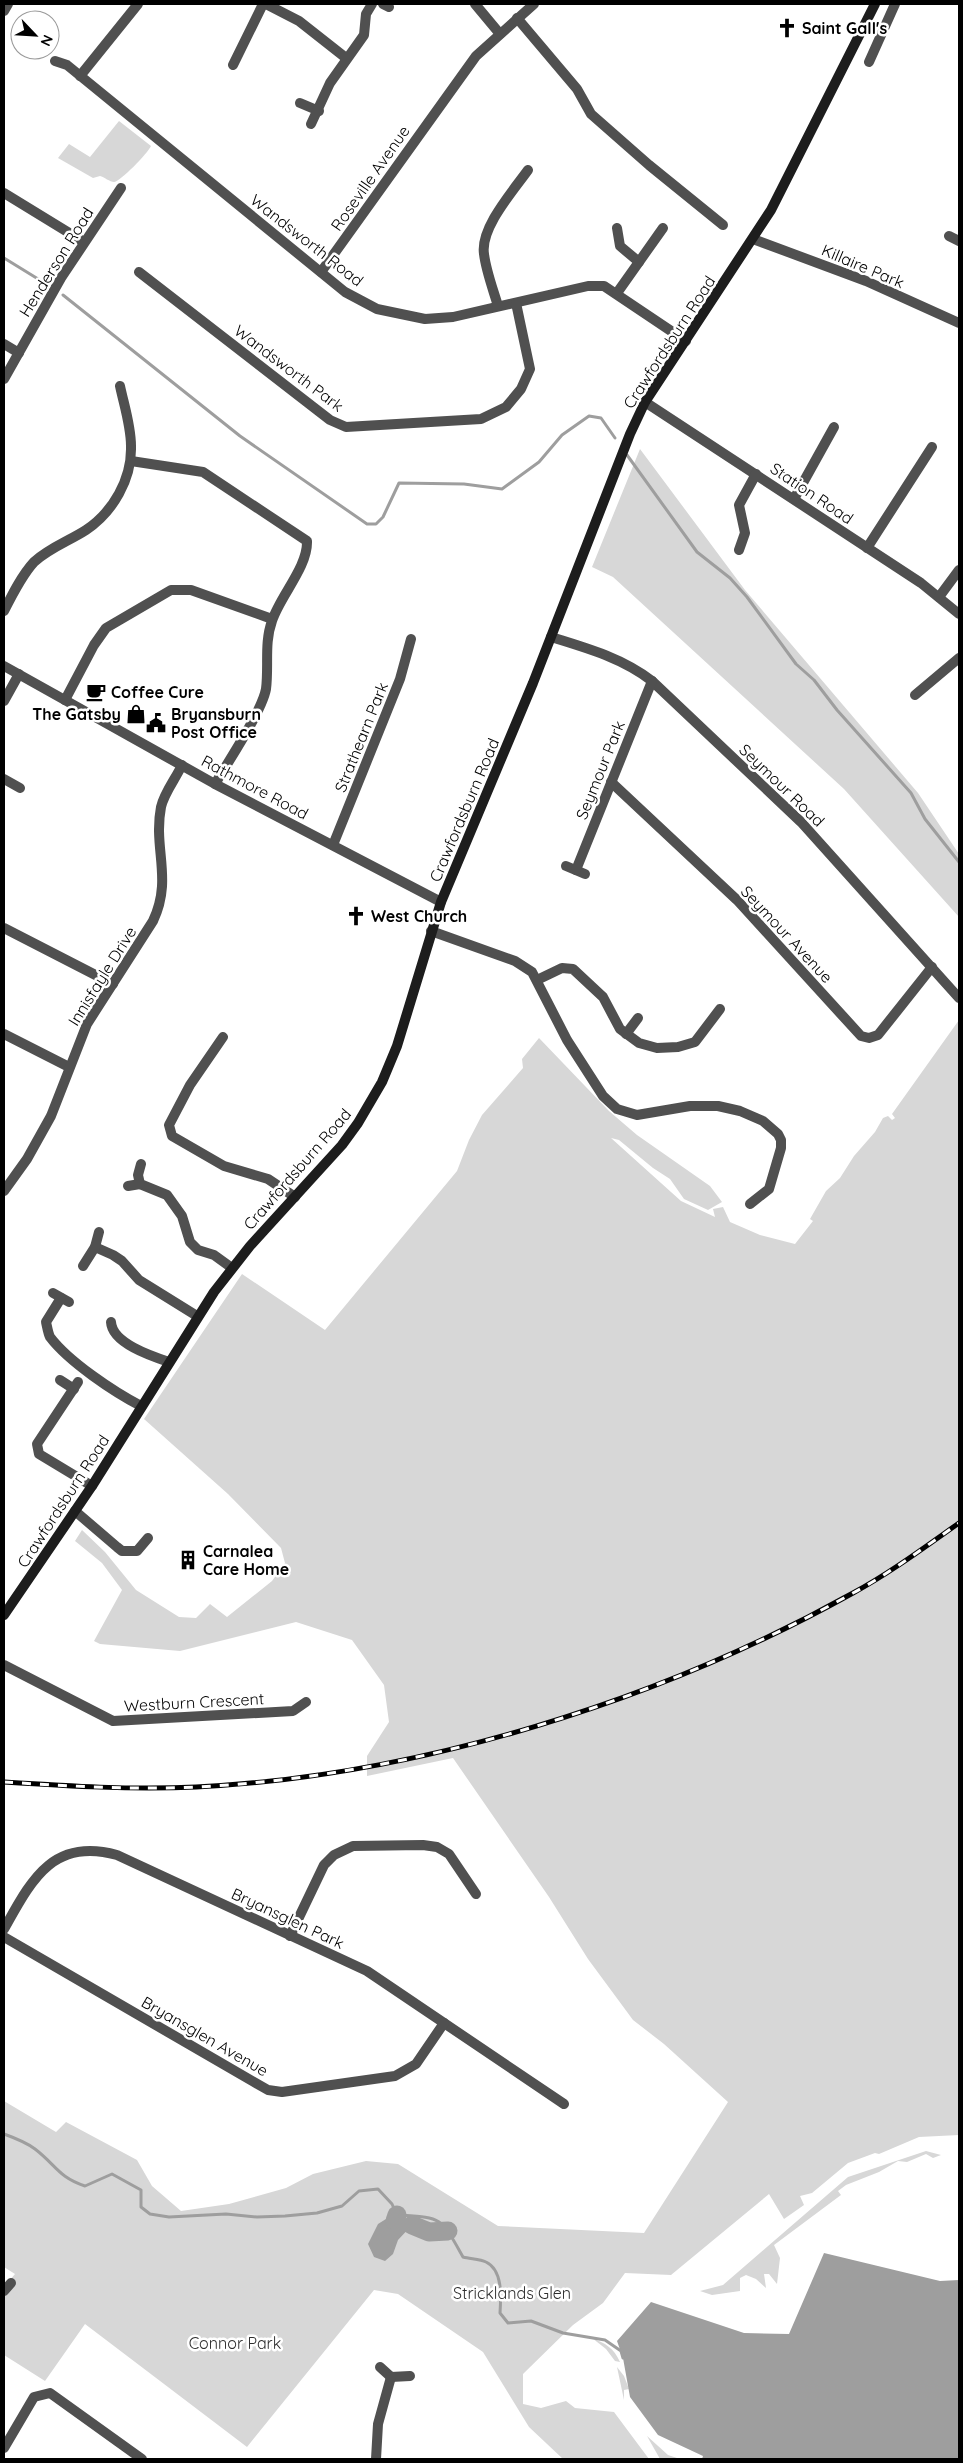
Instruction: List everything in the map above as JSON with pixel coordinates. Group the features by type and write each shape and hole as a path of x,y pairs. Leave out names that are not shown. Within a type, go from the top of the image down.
{"main road":[{"name":"Crawfordsburn Road","path":"4,1615 92,1486 197,1316 232,1268 342,1145 358,1123 382,1082 397,1046 441,902 464,853 630,434 645,402 753,239 774,203 875,4"}],"street":[{"path":"4,11 8,4"},
{"path":"80,76 138,4"},
{"path":"233,65 264,4 299,21 346,58"},
{"path":"311,124 319,111 330,83 364,35 366,14 372,4"},
{"path":"475,4 500,34"},
{"name":"Roseville Avenue","path":"321,272 476,56 534,4"},
{"path":"870,62 895,4"},
{"path":"517,18 577,89 591,114 649,165 723,225"},
{"name":"Wandsworth Road","path":"55,61 68,65 345,292 377,309 425,319 453,317 588,286 604,286 617,292 686,341"},
{"path":"300,103 319,111"},
{"path":"498,306 483,253 484,240 491,224 528,170"},
{"name":"Henderson Road","path":"4,380 84,242 121,188"},
{"path":"4,193 84,242"},
{"path":"617,228 620,246 639,262"},
{"path":"617,292 663,228"},
{"path":"949,236 959,241"},
{"name":"Killaire Park","path":"753,239 866,281 959,323"},
{"name":"Wandsworth Park","path":"138,272 330,420 346,426 481,419 506,407 521,389 530,368 516,302"},
{"path":"4,344 19,353"},
{"path":"4,611 32,564 44,553 87,529 110,509 124,483 131,461 132,444 120,386"},
{"name":"Station Road","path":"645,402 868,548 939,597 959,614"},
{"path":"794,500 834,427"},
{"path":"868,548 932,448"},
{"path":"131,461 203,472 307,541 305,556 272,619 268,636 266,681 263,698 215,784"},
{"path":"739,550 745,533 739,505 756,474"},
{"path":"939,597 959,570"},
{"path":"65,700 94,645 106,628 170,590 191,590 272,619"},
{"name":"Seymour Road","path":"551,637 608,656 635,669 652,682 801,822 959,998"},
{"name":"Strathearn Park","path":"333,845 400,679 412,639"},
{"path":"915,695 959,658"},
{"name":"Rathmore Road","path":"4,666 215,784 441,902"},
{"path":"4,701 19,674"},
{"name":"Seymour Park","path":"576,870 652,682"},
{"name":"Innisfayle Drive","path":"5,1188 40,1138 51,1116 87,1024 160,907 164,887 158,836 161,804 182,765"},
{"path":"4,778 20,788"},
{"name":"Seymour Avenue","path":"611,782 737,900 861,1036 869,1038 878,1035 932,967"},
{"path":"4,928 113,984"},
{"path":"432,931 515,961 532,972 567,1040 602,1096 616,1109 637,1115 690,1106 718,1106 763,1121 778,1134 781,1140 781,1148 769,1188 750,1204"},
{"path":"537,980 562,968 573,970 603,997 616,1024 626,1034 639,1043 651,1047 678,1047 698,1040 720,1009"},
{"path":"626,1034 638,1018"},
{"path":"4,1034 69,1068"},
{"path":"224,1037 190,1085 169,1125 169,1130 172,1136 224,1166 268,1179 295,1197"},
{"path":"140,1184 138,1175 141,1164"},
{"path":"128,1186 140,1184 166,1196 182,1216 190,1242 198,1250 214,1255 232,1268"},
{"path":"83,1266 95,1247 99,1232"},
{"path":"95,1247 122,1261 139,1280 197,1316"},
{"path":"61,1298 46,1322 49,1336 79,1364 118,1393 141,1406"},
{"path":"111,1322 112,1330 119,1338 144,1353 168,1362"},
{"path":"60,1380 76,1386 37,1444 39,1454 92,1486"},
{"path":"75,1511 122,1551 137,1551 148,1538"},
{"name":"Westburn Crescent","path":"4,1665 113,1721 292,1711 306,1702"},
{"path":"290,1936 324,1865 334,1854 353,1846 423,1845 436,1847 449,1854 476,1894"},
{"name":"Bryansglen Park","path":"4,1928 28,1885 39,1872 63,1857 90,1851 109,1852 126,1858 367,1972 564,2104"},
{"name":"Bryansglen Avenue","path":"4,1937 254,2082 276,2091 297,2091 396,2076 416,2064 444,2023"},
{"path":"380,2368 391,2377 410,2376"},
{"path":"376,2459 378,2424 391,2377"},
{"path":"4,2448 34,2398 50,2393 142,2459"}],"green space":[{"path":"119,121 151,146 134,167 117,181 112,182 100,176 93,178 58,158 69,144 90,157"},
{"path":"640,449 745,590 918,793 959,854 959,917 844,789 613,577 592,567"},
{"path":"959,1020 959,2135 919,2137 879,2154 875,2153 848,2163 812,2193 800,2196 804,2205 784,2219 769,2194 671,2275 625,2273 603,2303 573,2325 523,2374 523,2404 541,2408 566,2401 575,2408 614,2412 649,2459 563,2459 529,2427 483,2352 398,2294 374,2290 247,2447 85,2324 45,2381 4,2355 4,2287 15,2274 4,2267 4,2101 56,2132 66,2122 137,2160 152,2186 181,2211 229,2204 286,2188 313,2174 366,2161 398,2164 498,2226 644,2233 728,2102 664,2044 633,2020 588,1959 549,1897 453,1758 367,1776 367,1756 389,1722 384,1685 352,1640 296,1622 180,1651 100,1644 94,1641 122,1590 102,1563 75,1541 82,1530 105,1552 136,1590 179,1617 196,1618 210,1604 227,1617 272,1581 285,1563 281,1548 228,1494 144,1419 242,1274 325,1330 457,1171 469,1140 482,1115 523,1068 522,1059 539,1038 609,1111 637,1135 710,1186 722,1202 708,1210 684,1199 670,1179 653,1168 619,1140 611,1138 681,1201 715,1217 713,1209 723,1207 730,1222 760,1235 795,1244 813,1221 810,1219 826,1191 840,1178 854,1156 875,1132 883,1118 888,1116 892,1120 895,1118 892,1114"},
{"path":"926,2151 941,2155 933,2158 926,2154 907,2162 898,2161 879,2172 846,2185 838,2191 841,2195 774,2245 780,2258 777,2284 769,2274 764,2274 766,2288 756,2279 746,2275 740,2278 740,2291 712,2295 700,2291 723,2285 848,2177"},
{"path":"592,2338 609,2347 620,2362 615,2361 606,2349"},
{"path":"617,2367 624,2376 629,2389 624,2390 624,2400"},
{"path":"647,2436 668,2455 680,2459 660,2459"}],"shaded area":[{"path":"386,2219 412,2225 398,2240 393,2254 385,2261 374,2257 368,2244 378,2224"},
{"path":"824,2253 940,2281 959,2280 959,2459 702,2459 703,2456 658,2435 630,2397 623,2358 617,2341 651,2302 744,2333 789,2334"}],"waterway":[{"path":"4,258 43,282"},
{"path":"63,295 240,436 367,524 376,524 383,517 399,483 464,484 502,489 539,462 562,435 589,416 601,418 615,438"},
{"path":"627,455 697,552 730,578 747,597 796,664 814,680 837,710 911,793 925,819 959,862"},
{"path":"4,2134 32,2147 63,2175 85,2186 112,2174 141,2190 141,2207 150,2214 169,2217 226,2214 257,2217 317,2213 342,2206 359,2191 378,2189 392,2204 397,2215 423,2217 439,2222 444,2226 463,2257 484,2261 492,2266 496,2271 500,2284 500,2313 508,2323 531,2321 563,2333 605,2340 621,2351 623,2358"},
{"path":"395,2221 397,2215"},
{"path":"412,2225 429,2232 448,2231"}],"railway":[{"path":"4,1782 124,1788 196,1787 280,1780 365,1767 451,1749 535,1726 619,1699 700,1667 778,1632 853,1593 907,1560 959,1523"}],"place":[{"name":"Saint Gall's","path":"787,28"},
{"name":"Coffee Cure","path":"96,692"},
{"name":"The Gatsby","path":"136,714"},
{"name":"Bryansburn Post Office","path":"156,723"},
{"name":"West Church","path":"356,916"},
{"name":"Carnalea Care Home","path":"188,1560"}],"park label":[{"name":"Stricklands Glen","path":"512,2293"},
{"name":"Connor Park","path":"235,2343"}]}
